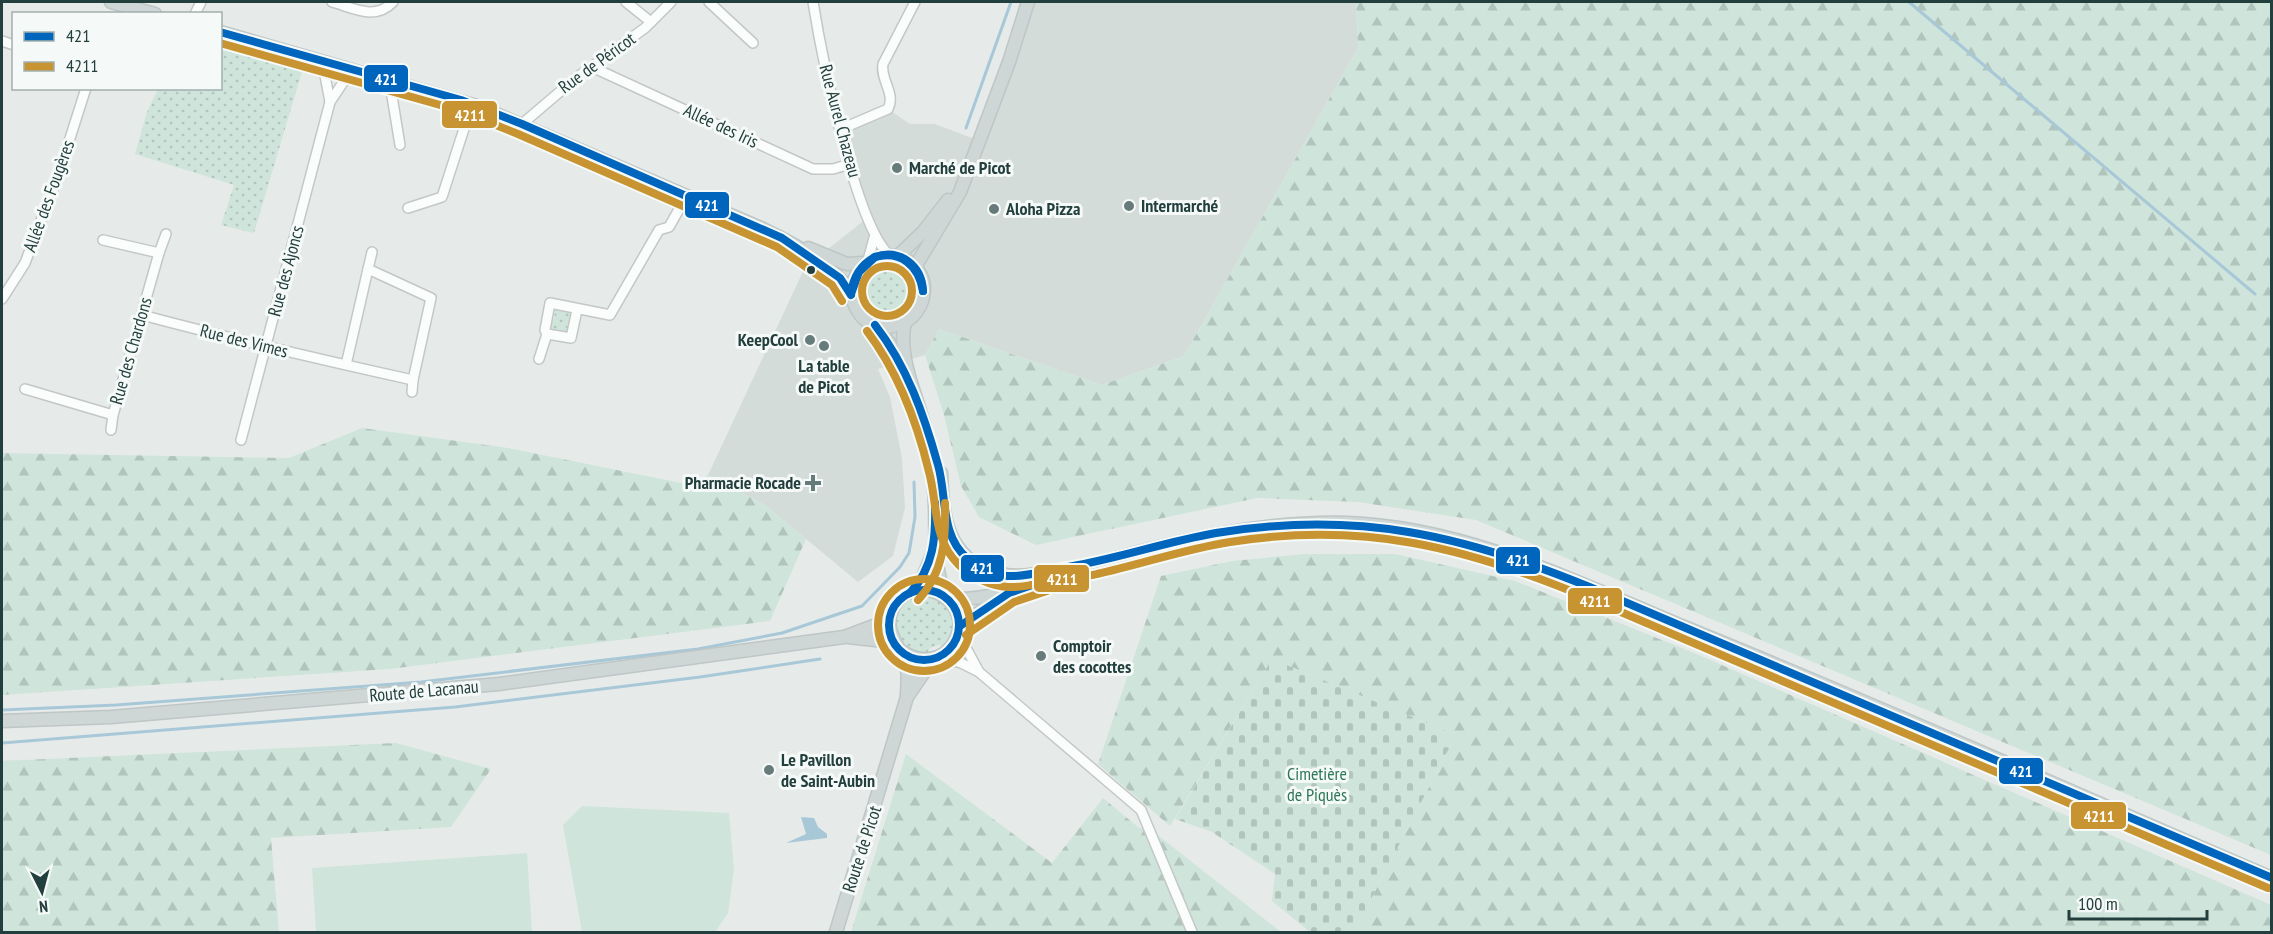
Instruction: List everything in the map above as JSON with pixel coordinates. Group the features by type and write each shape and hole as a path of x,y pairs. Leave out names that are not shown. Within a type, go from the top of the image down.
{"main road":[{"path":"111,2 148,12"},
{"path":"915,267 956,200 980,141 1028,2"},
{"path":"222,33 389,78 472,104 782,238 840,278 851,295 856,310 875,325 890,344 915,394"},
{"path":"782,238 795,241 832,260 847,264 893,255 946,203 980,141"},
{"path":"875,325 894,326 905,322 913,316 923,298 923,282 915,267 893,255"},
{"path":"851,295 852,280 866,262"},
{"path":"843,637 897,646 915,659 936,658 952,647 959,630 956,608 947,598 941,586 935,547 933,472 924,426 902,341 905,322"},
{"path":"924,426 941,471 947,524 964,555 994,574 1016,577 1096,564"},
{"path":"843,637 876,625 891,612 902,597 910,593 928,590 947,598 985,598 1009,593 1096,564 1224,531 1288,524 1351,523 1427,533 1483,547 1767,661 2271,878"},
{"path":"910,593 921,582 935,547"},
{"path":"959,630 1009,593"},
{"path":"891,612 889,622 897,646"},
{"name":"Route de Lacanau","path":"2,721 122,716 499,684 843,637"},
{"name":"Route de Picot","path":"836,933 907,697 907,667 897,646"},
{"name":"Route de Picot","path":"907,697 936,658"}],"street":[{"path":"332,2 370,14 385,10 393,2"},
{"path":"626,2 651,22"},
{"name":"Rue de Péricot","path":"522,124 576,78 594,68 651,22 671,2"},
{"path":"709,2 753,43"},
{"name":"Rue Aurel Chazeau","path":"813,2 850,164 874,238 893,255"},
{"path":"841,129 888,109 891,98 883,74 884,64 915,2"},
{"name":"Rue des Ajoncs","path":"322,60 330,102"},
{"name":"Allée des Iris","path":"594,68 813,169 833,169 850,164"},
{"name":"Rue des Ajoncs","path":"241,440 330,102 352,69"},
{"path":"389,78 400,145"},
{"name":"Allée des Fougères","path":"2,299 25,263 58,176 85,90"},
{"path":"408,208 442,197 472,104"},
{"path":"539,359 547,334 545,330 550,303 610,315 659,230 669,227 687,195"},
{"name":"Rue des Chardons","path":"25,389 113,415 166,234"},
{"path":"866,262 874,238"},
{"path":"103,240 159,254"},
{"path":"346,365 372,252"},
{"path":"368,269 431,298 412,392"},
{"path":"547,334 571,338 577,310"},
{"name":"Rue des Vimes","path":"142,315 267,348 413,380"},
{"path":"111,430 113,415"},
{"path":"959,630 979,672"},
{"path":"936,658 961,663 979,672 1141,810 1192,933"}],"shaded area":[{"path":"1028,2 1356,2 1358,48 1184,356 1102,385 939,329 925,355 878,369 890,397 902,458 905,508 893,556 858,582 765,505 708,475 805,267 866,219 841,129 888,109 910,124 935,124 980,141"}],"green space":[{"path":"1356,2 2271,2 2271,855 1476,520 1358,502 1257,498 1036,545 979,517 961,486 944,415 925,355 939,329 1102,385 1184,356 1358,48"},
{"path":"222,43 304,65 254,233 221,225 234,185 135,154 147,112 158,90 222,90"},
{"path":"887,264 897,266 906,272 912,281 914,291 912,301 906,310 897,316 887,318 877,316 868,310 862,301 860,291 862,281 868,272 877,266"},
{"path":"555,309 571,312 573,315 569,318 570,329 565,333 556,329 555,332 550,325"},
{"path":"362,428 508,448 696,486 708,475 765,505 806,539 770,621 390,669 2,695 2,453 289,458"},
{"path":"1305,554 1395,554 1515,581 1699,655 2271,905 2271,932 1354,932 1456,735 1272,659 1170,826 1098,764 1161,576 1232,561"},
{"path":"921,596 941,601 951,612 953,620 950,637 945,647 939,645 930,648 927,654 905,644 898,636 896,627 896,618 901,609 909,601"},
{"name":"Cimetière de Piquès","path":"1272,659 1456,735 1354,932 1310,932 1272,901 1275,874 1212,832 1175,819"},
{"path":"396,743 491,769 451,827 271,838 279,932 2,932 2,761"},
{"path":"906,754 1052,863 1103,798 1138,827 1155,833 1281,932 851,932"},
{"path":"582,806 729,813 734,869 728,913 715,932 582,932 563,825"},
{"path":"527,853 532,932 316,932 312,868"}],"water":[{"path":"801,817 814,818 818,827 827,834 827,838 786,843 806,834"}],"waterway":[{"path":"966,128 1011,2"},
{"path":"1909,2 2255,294"},
{"path":"2,710 116,705 421,682 698,649 782,633 862,606 900,567 909,553 915,517 914,482"},
{"path":"2,743 455,707 700,677 820,659"}],"transit line":[{"name":"421","path":"222,33 461,100 522,124 782,238 840,278 851,295"},
{"name":"4211","path":"222,44 458,110 518,134 777,247 832,285 842,301"},
{"name":"421","path":"875,257 893,255 908,261 919,274 923,291"},
{"name":"421","path":"875,257 893,256 907,262 917,274 923,291"},
{"name":"421","path":"851,294 858,272 875,257"},
{"name":"421","path":"851,294 859,272 875,257"},
{"name":"4211","path":"887,266 901,270 908,277 912,291 908,305 901,312 887,316 873,312 866,305 862,291 866,277 873,270 887,266"},
{"name":"421","path":"875,325 905,374 927,428 941,477 948,527 952,538 967,558 991,573 1008,576 1028,575 1216,533 1267,527 1316,524 1363,526 1454,541 1545,569 1592,588 2272,878"},
{"name":"4211","path":"867,331 897,380 919,435 944,544 959,565 988,583 1008,587 1028,586 1093,575 1213,545 1279,536 1370,537 1456,552 1543,580 1588,598 2268,888"},
{"name":"421","path":"910,593 929,562 934,540 935,503"},
{"name":"4211","path":"918,600 933,578 942,555 945,503"},
{"name":"4211","path":"924,579 941,583 956,593 966,608 970,625 966,642 956,657 941,667 924,671 907,667 892,657 882,642 878,625 882,608 892,593 907,583 924,579"},
{"name":"421","path":"960,626 1009,593 1044,581"},
{"name":"421","path":"924,590 937,593 949,600 956,612 959,625 956,638 949,650 937,657 924,660 911,657 899,650 892,638 889,625 892,612 899,600 911,593 924,590"},
{"name":"4211","path":"966,635 1014,602 1047,591"}],"place":[{"name":"Marché de Picot","path":"897,168"},
{"name":"Intermarché","path":"1129,206"},
{"name":"Aloha Pizza","path":"994,209"},
{"name":"KeepCool","path":"810,340"},
{"name":"La table de Picot","path":"824,346"},
{"name":"Pharmacie Rocade","path":"813,483"},
{"name":"Comptoir des cocottes","path":"1041,656"},
{"name":"Le Pavillon de Saint-Aubin","path":"769,770"}]}
